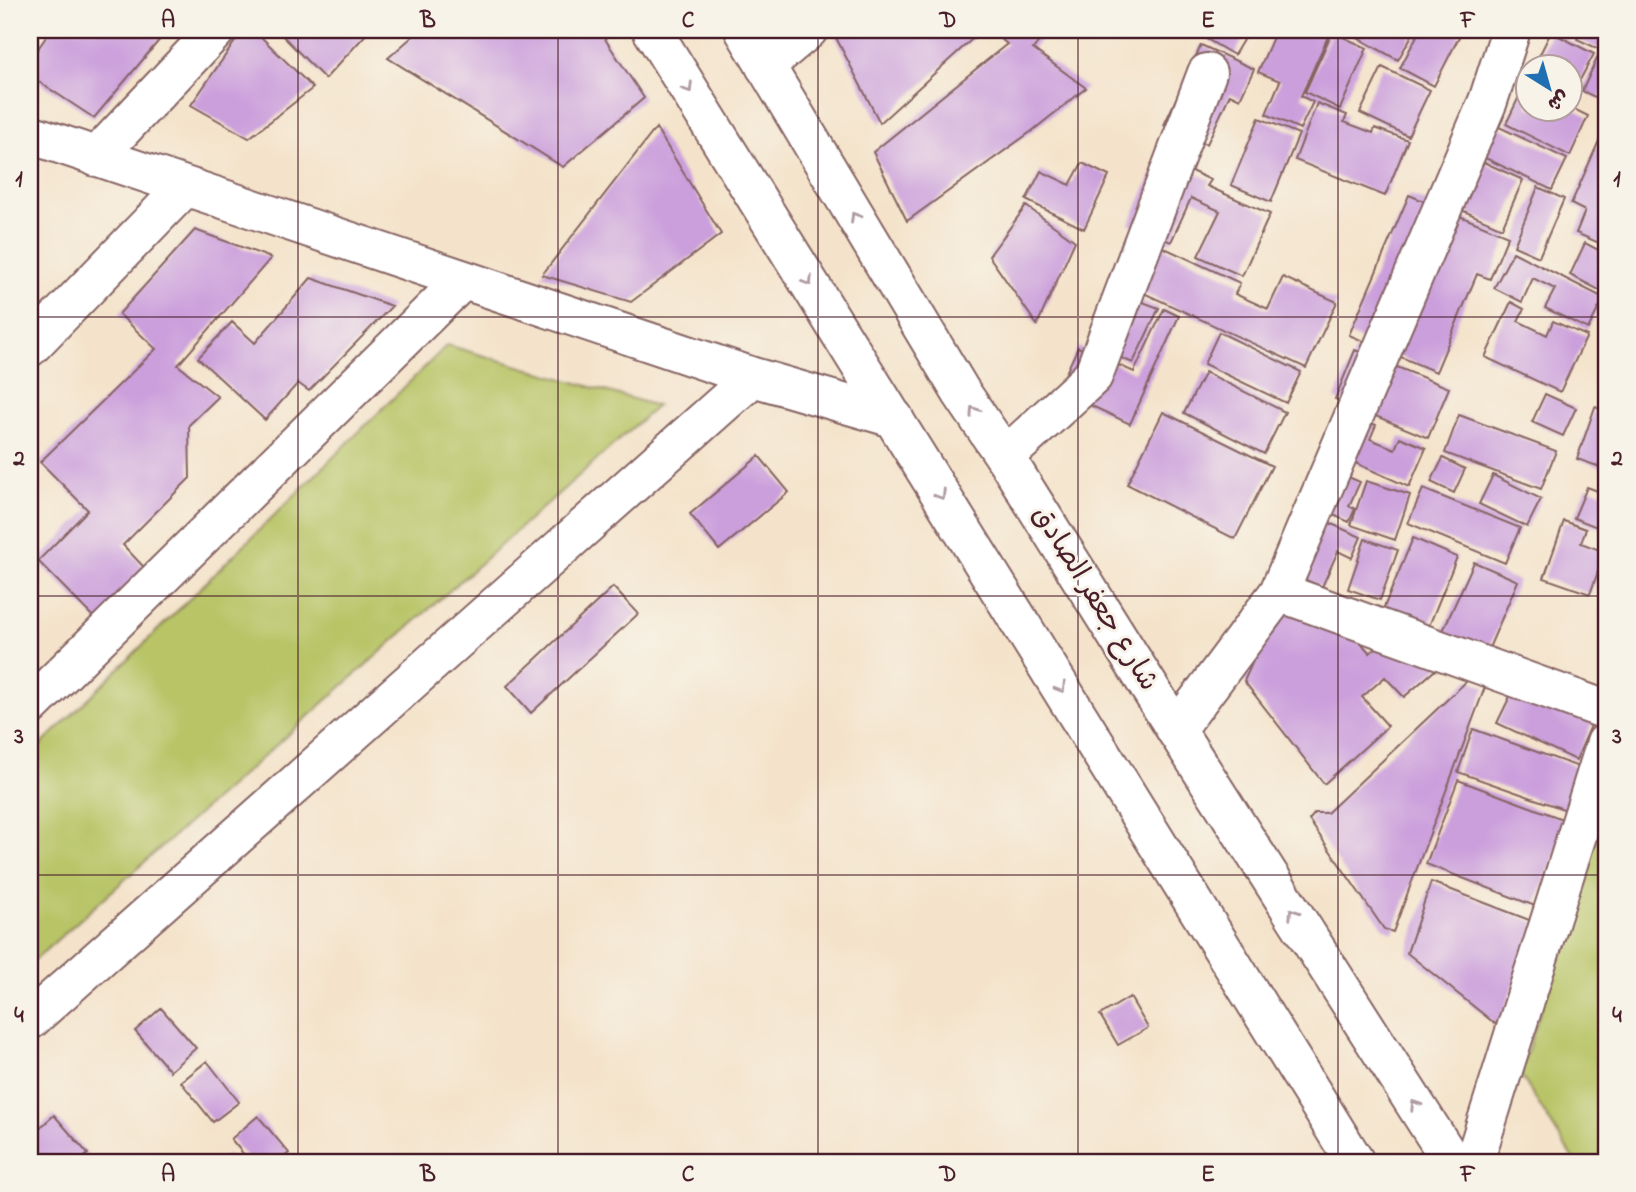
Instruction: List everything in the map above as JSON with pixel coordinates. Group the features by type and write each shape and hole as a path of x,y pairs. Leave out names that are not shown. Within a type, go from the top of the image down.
{"street":[{"path":"96,157 216,30"},
{"path":"652,30 1355,1162"},
{"name":"شارع جعفر الصادق","path":"744,30 961,393 1005,457 1452,1162"},
{"path":"765,66 808,30"},
{"path":"1176,730 1279,592 1488,101 1511,30"},
{"path":"1005,457 1093,376 1207,73"},
{"path":"30,134 753,377 894,418"},
{"path":"30,347 185,187"},
{"path":"30,706 463,280"},
{"path":"30,1020 753,377"},
{"path":"1279,592 1606,709"},
{"path":"1475,1162 1606,743"}],"green space":[{"path":"447,345 657,406 30,964 30,756"},
{"path":"1606,807 1606,1162 1575,1162 1520,1074"}],"building":[{"path":"51,30 152,30 161,38 94,118 30,76 30,60"},
{"path":"243,30 254,30 313,88 249,138 191,105"},
{"path":"277,30 370,30 325,79"},
{"path":"420,30 599,30 644,98 563,167 388,58"},
{"path":"832,30 982,30 880,123"},
{"path":"997,30 1048,30 1033,49 1086,88 1032,131 907,221 873,152 1007,44 994,33"},
{"path":"1206,30 1249,30 1234,55 1200,35"},
{"path":"1276,30 1331,30 1301,96 1313,102 1300,129 1266,114 1280,81 1258,72"},
{"path":"1343,30 1415,30 1398,60"},
{"path":"1420,30 1455,30 1461,33 1434,86 1400,68"},
{"path":"1582,30 1606,30 1606,81 1599,99 1584,92 1584,87 1601,50 1577,39"},
{"path":"1332,32 1367,48 1340,109 1305,92"},
{"path":"1551,32 1594,54 1584,73 1584,52 1541,52"},
{"path":"1201,45 1254,69 1240,99 1230,94 1207,144 1164,125"},
{"path":"1382,67 1430,90 1408,136 1360,113"},
{"path":"1469,99 1504,116 1499,127 1567,159 1552,190 1450,141"},
{"path":"1317,103 1347,115 1344,122 1373,133 1375,128 1408,140 1385,196 1295,160"},
{"path":"1514,107 1514,122 1584,122 1584,114 1588,116 1570,156 1506,124"},
{"path":"1259,118 1299,134 1271,202 1231,185"},
{"path":"1606,125 1606,246 1576,233 1585,211 1571,204"},
{"path":"656,128 721,234 631,302 542,275"},
{"path":"1455,149 1523,180 1502,228 1432,197"},
{"path":"1160,157 1211,180 1207,186 1270,214 1242,276 1198,256 1220,211 1191,198 1171,242 1129,224"},
{"path":"1082,163 1109,176 1084,229 1026,200 1041,171 1070,185"},
{"path":"1538,187 1564,199 1539,257 1514,246"},
{"path":"1409,195 1508,236 1490,279 1477,274 1436,372 1349,335"},
{"path":"1026,206 1075,241 1037,325 989,256"},
{"path":"195,230 271,258 178,365 218,397 189,425 190,478 123,545 156,580 106,630 38,561 88,510 40,462 156,349 119,314"},
{"path":"1130,232 1240,283 1235,294 1268,309 1283,277 1337,302 1306,368 1109,277"},
{"path":"1585,243 1606,254 1606,281 1601,291 1570,275"},
{"path":"1513,252 1604,298 1588,329 1545,308 1555,289 1533,278 1522,302 1494,288"},
{"path":"311,278 392,306 309,391 298,383 265,420 198,358 232,322 255,343"},
{"path":"1113,291 1159,308 1133,363 1088,344"},
{"path":"1511,302 1524,309 1518,321 1547,335 1553,321 1587,336 1560,392 1485,357"},
{"path":"1164,309 1179,316 1130,424 1058,390 1078,347 1134,372"},
{"path":"1219,332 1301,372 1286,403 1204,364"},
{"path":"1355,350 1449,388 1428,438 1335,399"},
{"path":"1205,372 1285,412 1264,454 1184,413"},
{"path":"1545,394 1576,408 1563,436 1532,422"},
{"path":"1595,407 1606,411 1606,469 1577,459"},
{"path":"1163,412 1272,466 1235,539 1127,484"},
{"path":"1350,414 1376,425 1370,439 1395,449 1400,437 1426,448 1409,487 1333,453"},
{"path":"1459,415 1556,451 1541,489 1445,453"},
{"path":"759,456 789,492 719,550 690,514"},
{"path":"1443,458 1465,469 1454,493 1431,482"},
{"path":"1337,472 1360,482 1349,506 1355,509 1349,522 1320,509"},
{"path":"1493,475 1541,499 1527,527 1479,504"},
{"path":"1366,481 1410,495 1395,540 1351,525"},
{"path":"1587,487 1606,494 1606,517 1602,529 1574,518"},
{"path":"1423,489 1520,528 1505,563 1408,523"},
{"path":"1318,518 1361,537 1352,558 1338,551 1322,587 1294,575"},
{"path":"1564,521 1586,529 1581,543 1605,552 1590,594 1544,578"},
{"path":"1413,538 1457,557 1427,631 1382,612"},
{"path":"1365,539 1398,550 1380,600 1348,589"},
{"path":"1474,562 1518,581 1486,655 1441,635"},
{"path":"613,587 638,614 531,713 507,686"},
{"path":"1283,594 1322,600 1370,653 1396,631 1442,664 1404,697 1385,677 1362,697 1388,726 1324,784 1244,681"},
{"path":"1469,679 1485,687 1393,932 1384,929 1309,820 1315,813 1327,813"},
{"path":"1516,684 1593,721 1576,760 1497,723"},
{"path":"1473,729 1590,771 1575,813 1458,772"},
{"path":"1458,780 1568,821 1535,906 1426,864"},
{"path":"1431,882 1537,923 1498,1026 1407,953"},
{"path":"1130,997 1148,1028 1118,1045 1100,1015"},
{"path":"161,1008 196,1048 170,1071 135,1031"},
{"path":"207,1061 239,1102 213,1122 181,1082"},
{"path":"54,1115 88,1154 79,1162 30,1162 30,1137"},
{"path":"258,1116 289,1153 278,1162 250,1162 231,1139"},
{"path":"228,1155 233,1162 219,1162"}]}
